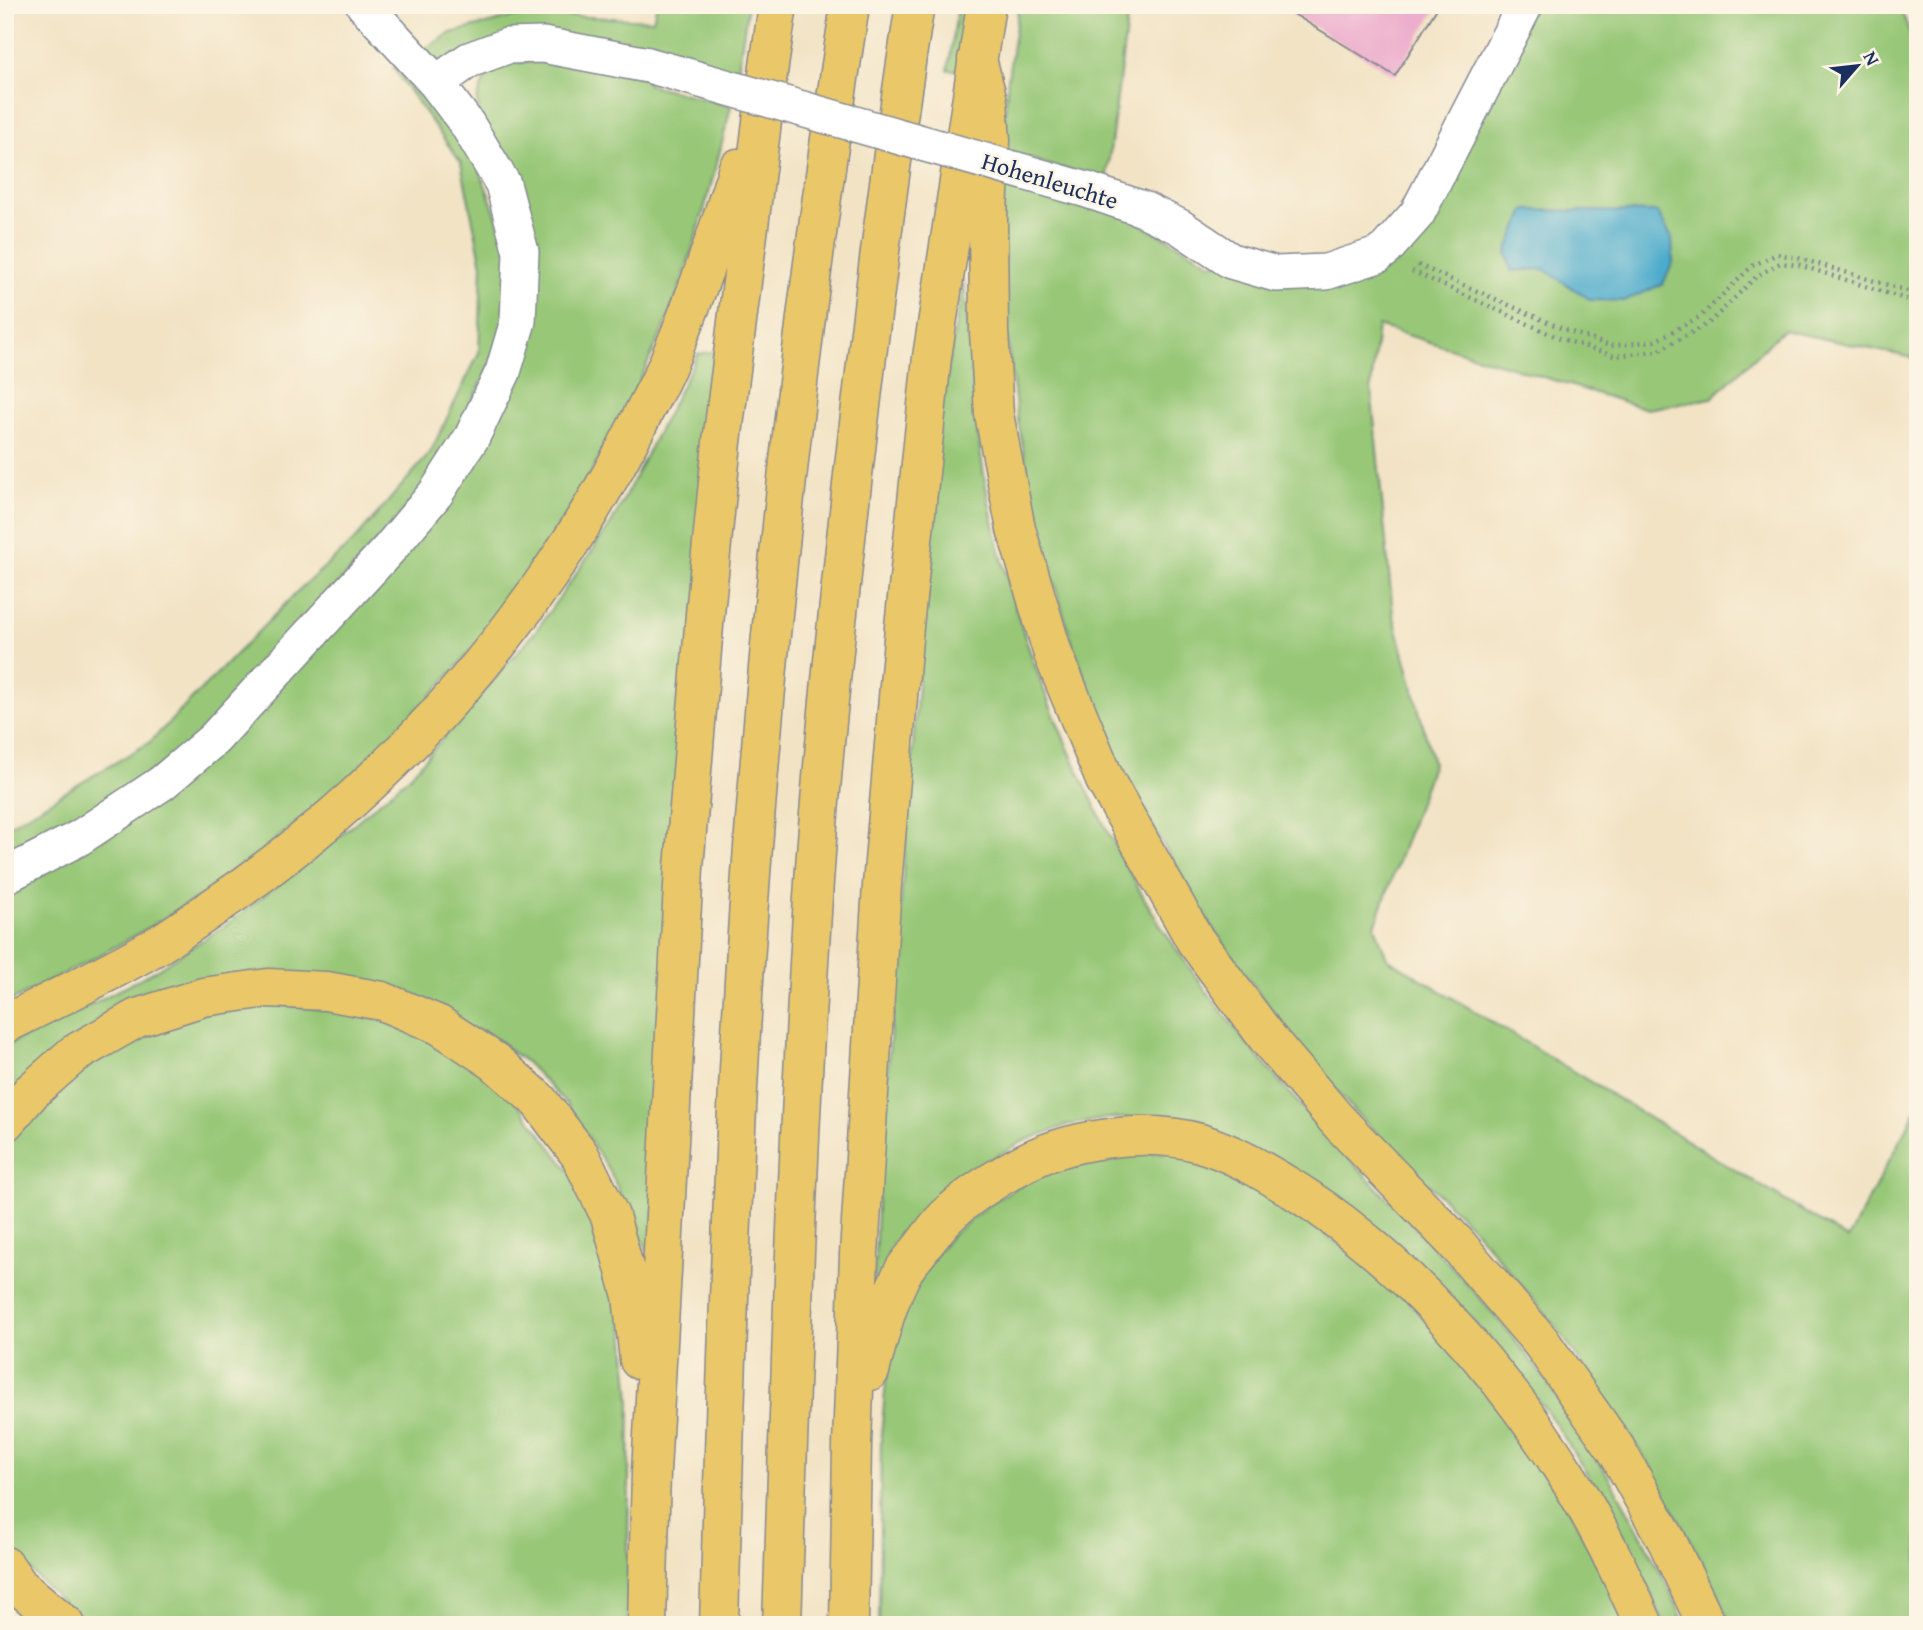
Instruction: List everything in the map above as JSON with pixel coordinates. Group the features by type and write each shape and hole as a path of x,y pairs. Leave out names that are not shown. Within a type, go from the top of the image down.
{"highway":[{"path":"647,1625 651,1472 684,868 702,641 722,442 768,66 778,5"},
{"path":"719,1625 729,1251 751,874 773,619 802,345 850,5"},
{"path":"782,1625 794,1250 814,879 836,623 866,354 915,5"},
{"path":"849,1625 859,1254 881,898 932,358 986,5"},
{"path":"977,59 988,101 991,140 988,218 989,331 994,414 1016,529 1053,654 1105,780 1195,940 1269,1041 1338,1121 1456,1243 1541,1342 1616,1449 1667,1541 1707,1625"},
{"path":"5,1024 157,945 250,883 319,829 395,759 475,673 548,578 568,546 614,471 668,363 722,219 768,66"},
{"path":"5,1122 31,1092 74,1054 137,1018 203,997 268,988 326,991 382,1002 439,1025 495,1062 538,1100 580,1155 610,1216 632,1296 651,1472"},
{"path":"852,1445 882,1323 904,1269 946,1217 985,1185 1031,1158 1082,1142 1146,1135 1199,1143 1251,1163 1313,1202 1380,1253 1454,1328 1520,1406 1570,1480 1614,1558 1644,1625"},
{"path":"5,1566 19,1586 66,1625"}],"street":[{"path":"5,876 79,838 162,783 214,740 390,548 436,492 472,437 503,372 518,321 521,252 503,184 467,124 436,83 364,5"},
{"path":"1382,252 1417,214 1525,5"},
{"name":"Hohenleuchte","path":"436,83 469,60 507,46 543,45 648,65 1087,190 1143,209 1180,227 1231,261 1276,274 1326,272 1382,252"}],"path":[{"path":"1382,252 1396,255 1560,328 1610,346 1654,341 1666,335 1700,316 1752,266 1777,254 1918,294"},
{"path":"1382,252 1559,338 1614,356 1658,351 1709,323 1757,276 1780,263 1799,265 1918,303"}],"green space":[{"path":"657,5 748,5 737,75 576,36 415,73 469,141 510,253 505,316 490,367 429,482 204,737 5,867 5,828 150,742 301,588 354,541 430,453 479,353 482,265 461,163 393,68 451,33 525,14 653,20"},
{"path":"958,5 973,5 962,70 948,70"},
{"path":"1019,5 1129,5 1106,182 1002,150 1008,78"},
{"path":"1525,5 1899,5 1918,53 1918,359 1783,330 1712,398 1647,409 1378,326 1371,388 1393,614 1433,763 1375,926 1387,958 1848,1239 1918,1106 1918,1625 1730,1625 1718,1594 1663,1490 1633,1439 1557,1328 1475,1230 1354,1111 1284,1027 1212,928 1121,772 1073,645 1037,526 1017,415 1007,336 1000,178 1123,214 1211,263 1380,267"},
{"path":"558,61 647,77 647,84 731,106 698,230 671,311 635,390 591,472 533,567 494,622 464,659 399,729 331,794 258,854 194,900 114,947 5,1004 5,889 83,845 439,507 530,321 478,97 488,76 505,65"},
{"path":"964,280 979,444 988,498 1008,582 1034,664 1066,744 1126,867 1182,957 1250,1047 1331,1140 1466,1282 1534,1364 1572,1418 1624,1504 1685,1625 1665,1625 1609,1509 1555,1423 1506,1357 1450,1296 1165,1119 1109,1118 1067,1125 1024,1141 983,1164 941,1198 874,1286 877,1206 939,417"},
{"path":"718,351 651,1258 609,1170 567,1104 526,1062 485,1032 230,978 5,1097 5,1046 72,1015 156,970 226,925 321,852 411,775 535,632 611,524 698,354"},
{"path":"281,1004 363,1015 397,1025 437,1042 504,1085 583,1189 623,1316 630,1401 627,1625 91,1625 67,1607 12,1552 5,1541 5,1145 49,1093 124,1043 203,1013"},
{"path":"1130,1152 1178,1153 1266,1188 1396,1288 1458,1355 1560,1491 1629,1625 879,1625 881,1436 886,1381 899,1325 922,1270 951,1236 992,1202 1028,1181 1080,1161"}],"water":[{"path":"1525,210 1657,212 1672,238 1673,262 1663,284 1624,301 1591,300 1543,269 1511,271 1507,251"}],"building":[{"path":"1279,5 1439,5 1395,76"}]}
